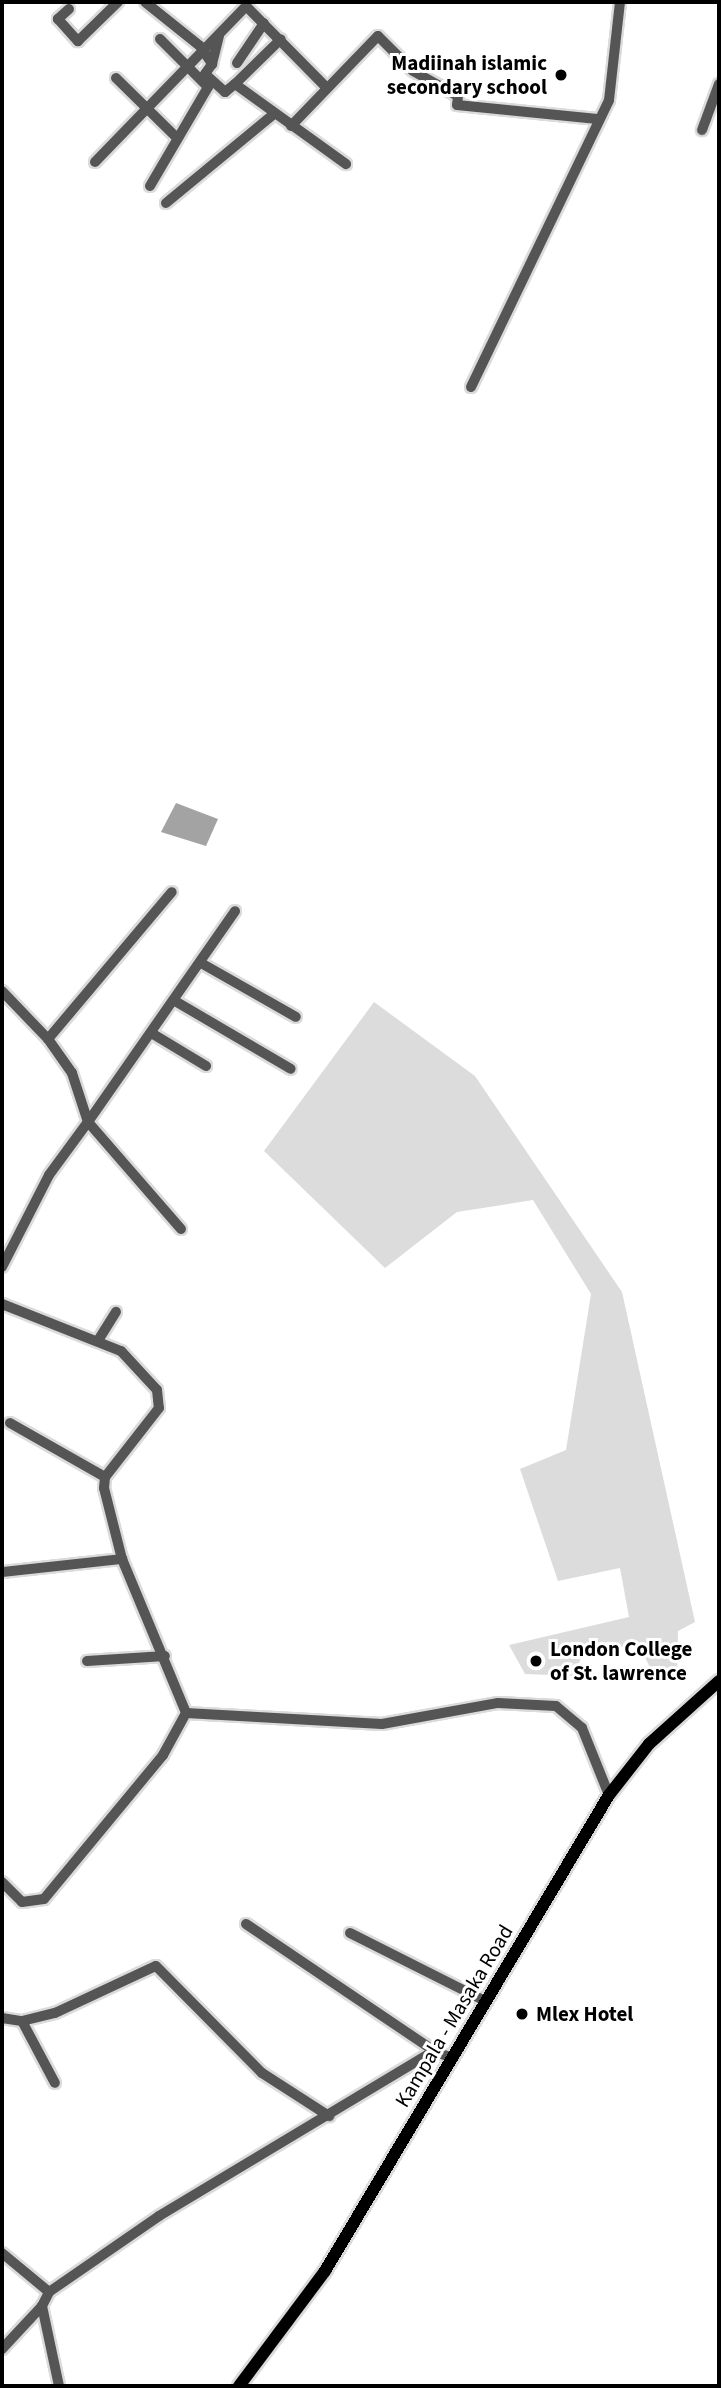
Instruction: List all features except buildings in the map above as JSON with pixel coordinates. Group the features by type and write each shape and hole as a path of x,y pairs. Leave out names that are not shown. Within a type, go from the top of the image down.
{"main road":[{"name":"Kampala - Masaka Road","path":"239,2386 325,2272 450,2057 609,1795 649,1744 719,1681"}],"street":[{"path":"69,9 58,19 78,41 118,2"},
{"path":"145,2 204,53 212,64"},
{"path":"471,387 597,119 609,100 620,2"},
{"path":"95,162 204,53 246,6 327,88"},
{"path":"237,63 264,23"},
{"path":"150,186 208,87 205,74 212,64 219,36"},
{"path":"291,126 378,36 413,71 458,96 457,105 597,119"},
{"path":"160,39 208,87"},
{"path":"205,74 225,92 281,39"},
{"path":"116,78 177,138"},
{"path":"235,84 346,164"},
{"path":"702,130 719,84"},
{"path":"166,203 274,114"},
{"path":"48,1040 172,892"},
{"path":"2,1267 49,1175 153,1034 235,911"},
{"path":"201,963 296,1017"},
{"path":"3,995 48,1040 72,1073 88,1122 181,1229"},
{"path":"175,1001 292,1069"},
{"path":"153,1034 206,1066"},
{"path":"2,1304 99,1339 138,1365 160,1398 139,1440 105,1477"},
{"path":"99,1339 116,1312"},
{"path":"2,1882 22,1902 44,1899 163,1755 186,1713 165,1656 122,1559 105,1477 10,1423"},
{"path":"2,1572 122,1559"},
{"path":"86,1661 165,1656"},
{"path":"186,1713 382,1724 498,1703 556,1706 582,1728 609,1795"},
{"path":"246,1924 434,2051 450,2057"},
{"path":"350,1933 485,2001"},
{"path":"2,2018 22,2021 101,1994 156,1966 262,2073 330,2116"},
{"path":"22,2021 55,2083"},
{"path":"2,2349 42,2306 49,2292 159,2216 330,2116 434,2051"},
{"path":"2,2253 49,2292"},
{"path":"42,2306 59,2386"}],"shaded area":[{"path":"176,803 218,819 206,846 161,832"},
{"path":"374,1002 475,1076 622,1292 695,1622 678,1631 677,1675 656,1679 638,1644 582,1655 574,1676 525,1674 509,1645 629,1617 620,1568 558,1581 520,1469 566,1450 591,1294 533,1200 457,1212 385,1268 264,1151"}],"place":[{"name":"Madiinah islamic secondary school","path":"561,75"},
{"name":"London College of St. lawrence","path":"536,1661"},
{"name":"Mlex Hotel","path":"522,2014"}]}
